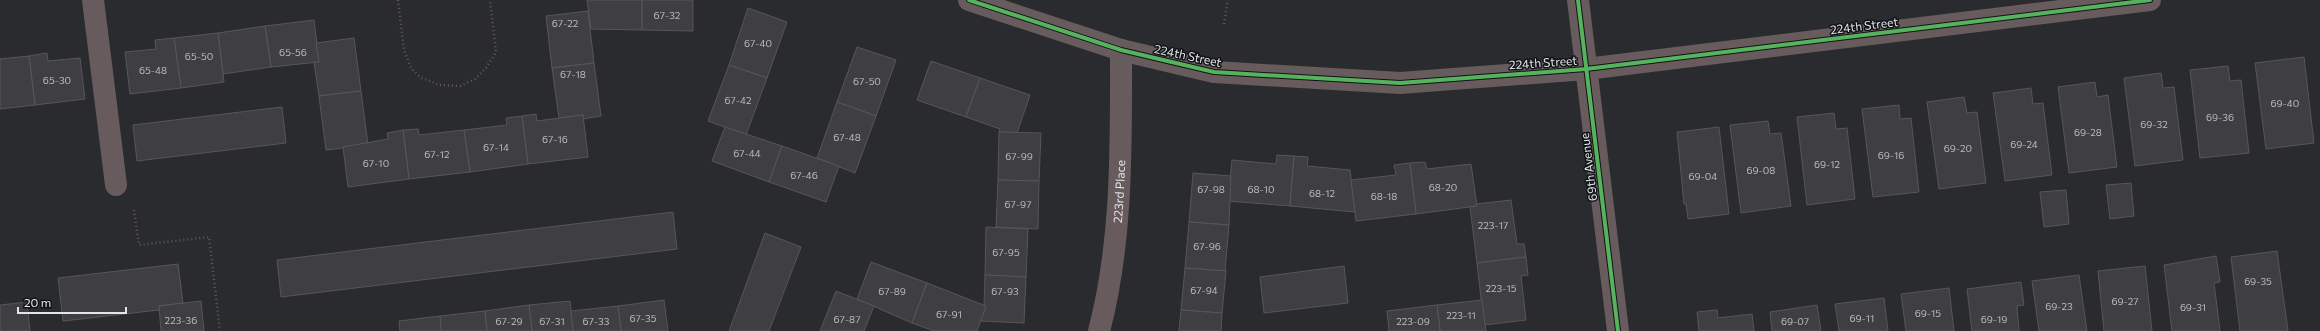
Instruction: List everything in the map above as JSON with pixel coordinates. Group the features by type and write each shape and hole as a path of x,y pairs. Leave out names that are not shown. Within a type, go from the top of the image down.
{"street":[{"path":"93,0 116,185"},
{"name":"224th Street","path":"969,0 1121,50 1214,72 1400,83 1586,69 2150,0"},
{"name":"69th Avenue","path":"1578,0 1618,331"},
{"name":"223rd Place","path":"1099,331 1108,296 1119,191 1121,50"}],"path":[{"path":"398,0 404,50 411,68 420,77 439,85 460,86 475,79 486,68 496,52 490,0"},
{"path":"1224,24 1228,0"},
{"path":"133,207 139,245 209,237 220,331"}],"building":[{"path":"587,0 642,0 642,30 591,29"},
{"path":"642,0 693,0 693,31 642,30"},
{"path":"748,8 787,22 767,78 729,65"},
{"path":"588,11 594,63 552,68 546,16"},
{"path":"314,20 319,62 271,67 265,26"},
{"path":"265,26 271,67 223,74 218,33"},
{"path":"218,33 224,82 181,88 174,38"},
{"path":"174,38 181,88 130,94 125,52 156,49 155,40"},
{"path":"354,38 361,91 319,96 314,62 319,62 316,43"},
{"path":"857,47 896,60 876,116 837,102"},
{"path":"47,53 48,61 80,58 85,99 35,105 29,56"},
{"path":"29,56 35,105 0,109 0,59"},
{"path":"2304,57 2314,143 2266,149 2255,63"},
{"path":"931,61 980,78 966,117 917,100"},
{"path":"594,63 601,116 583,119 583,115 559,118 552,68"},
{"path":"729,65 767,78 746,135 708,121"},
{"path":"2228,66 2230,81 2241,80 2249,153 2200,158 2190,70"},
{"path":"2161,73 2163,88 2174,87 2183,160 2135,166 2124,78"},
{"path":"980,78 1030,95 1017,133 999,132 1000,129 966,117"},
{"path":"2095,82 2097,97 2108,95 2117,167 2069,173 2058,87"},
{"path":"2031,88 2033,104 2043,103 2052,175 2005,181 1993,93"},
{"path":"361,91 368,145 326,150 319,96"},
{"path":"1964,97 1967,113 1977,112 1986,183 1939,189 1927,102"},
{"path":"837,102 876,116 855,173 817,158"},
{"path":"1899,105 1900,119 1911,118 1919,192 1873,197 1862,109"},
{"path":"282,107 286,143 137,161 133,125"},
{"path":"1834,113 1836,129 1847,128 1855,199 1807,205 1797,117"},
{"path":"536,114 537,121 583,115 588,157 528,164 522,116"},
{"path":"522,116 528,164 470,172 464,130 507,125 506,118"},
{"path":"1768,121 1770,134 1781,133 1791,206 1741,213 1730,125"},
{"path":"725,127 782,146 769,182 712,161"},
{"path":"1719,127 1729,214 1688,219 1686,204 1684,204 1677,132"},
{"path":"418,129 419,135 464,130 470,172 409,179 403,130"},
{"path":"403,130 409,179 348,187 343,147 388,139 387,133"},
{"path":"999,132 1041,133 1039,181 998,180"},
{"path":"782,146 839,166 826,202 769,182"},
{"path":"1277,155 1294,156 1290,206 1228,201 1232,160 1276,164"},
{"path":"1294,156 1308,157 1307,166 1350,170 1355,212 1290,206"},
{"path":"1425,162 1427,169 1471,164 1477,206 1416,214 1410,163"},
{"path":"1410,163 1416,214 1356,221 1351,180 1396,175 1394,165"},
{"path":"1193,173 1231,176 1229,225 1189,222"},
{"path":"998,180 1039,181 1038,229 996,227"},
{"path":"2131,183 2134,216 2110,219 2106,185"},
{"path":"2066,190 2069,224 2044,227 2040,192"},
{"path":"1511,200 1517,244 1524,244 1526,257 1477,263 1470,207 1477,206 1476,204"},
{"path":"673,212 677,249 281,297 277,260"},
{"path":"1189,222 1229,225 1225,271 1185,268"},
{"path":"986,227 1028,229 1026,277 985,275"},
{"path":"765,233 801,247 769,331 729,331"},
{"path":"2277,251 2288,331 2240,331 2231,257"},
{"path":"2216,256 2220,282 2214,283 2220,331 2172,331 2164,265"},
{"path":"1526,257 1528,275 1521,276 1526,320 1484,325 1477,263"},
{"path":"871,262 927,283 912,323 857,299"},
{"path":"178,264 183,303 159,306 159,310 63,321 58,278"},
{"path":"1344,266 1348,303 1264,313 1260,277"},
{"path":"2145,266 2152,331 2104,331 2098,271"},
{"path":"1185,268 1226,271 1222,313 1181,310"},
{"path":"985,275 1026,277 1024,323 980,321 986,306 984,305"},
{"path":"2079,275 2087,331 2039,331 2032,281"},
{"path":"2021,282 2024,305 2017,306 2019,331 1972,331 1967,289"},
{"path":"927,283 986,306 977,331 934,331 912,323"},
{"path":"1949,288 1954,331 1906,331 1901,294"},
{"path":"836,291 874,306 864,331 820,331"},
{"path":"1884,298 1888,331 1839,331 1835,304"},
{"path":"664,300 668,331 621,331 618,306"},
{"path":"1482,300 1486,331 1440,331 1437,305"},
{"path":"201,301 204,331 161,331 159,306"},
{"path":"570,301 573,331 532,331 529,305"},
{"path":"27,302 30,331 0,331 0,305"},
{"path":"529,305 532,331 487,331 485,311"},
{"path":"1437,305 1440,331 1389,331 1387,311"},
{"path":"1817,305 1821,331 1772,331 1770,312"},
{"path":"618,306 621,331 573,331 571,311"},
{"path":"1181,310 1222,313 1221,331 1179,331"},
{"path":"1717,310 1718,318 1752,314 1754,331 1699,331 1697,312"},
{"path":"485,311 487,331 441,331 440,316"},
{"path":"440,316 441,331 400,331 399,321"}],"cycle path":[{"path":"969,0 1121,50 1214,72 1400,83 1586,69 2150,0"},
{"path":"1578,0 1618,331"}]}
